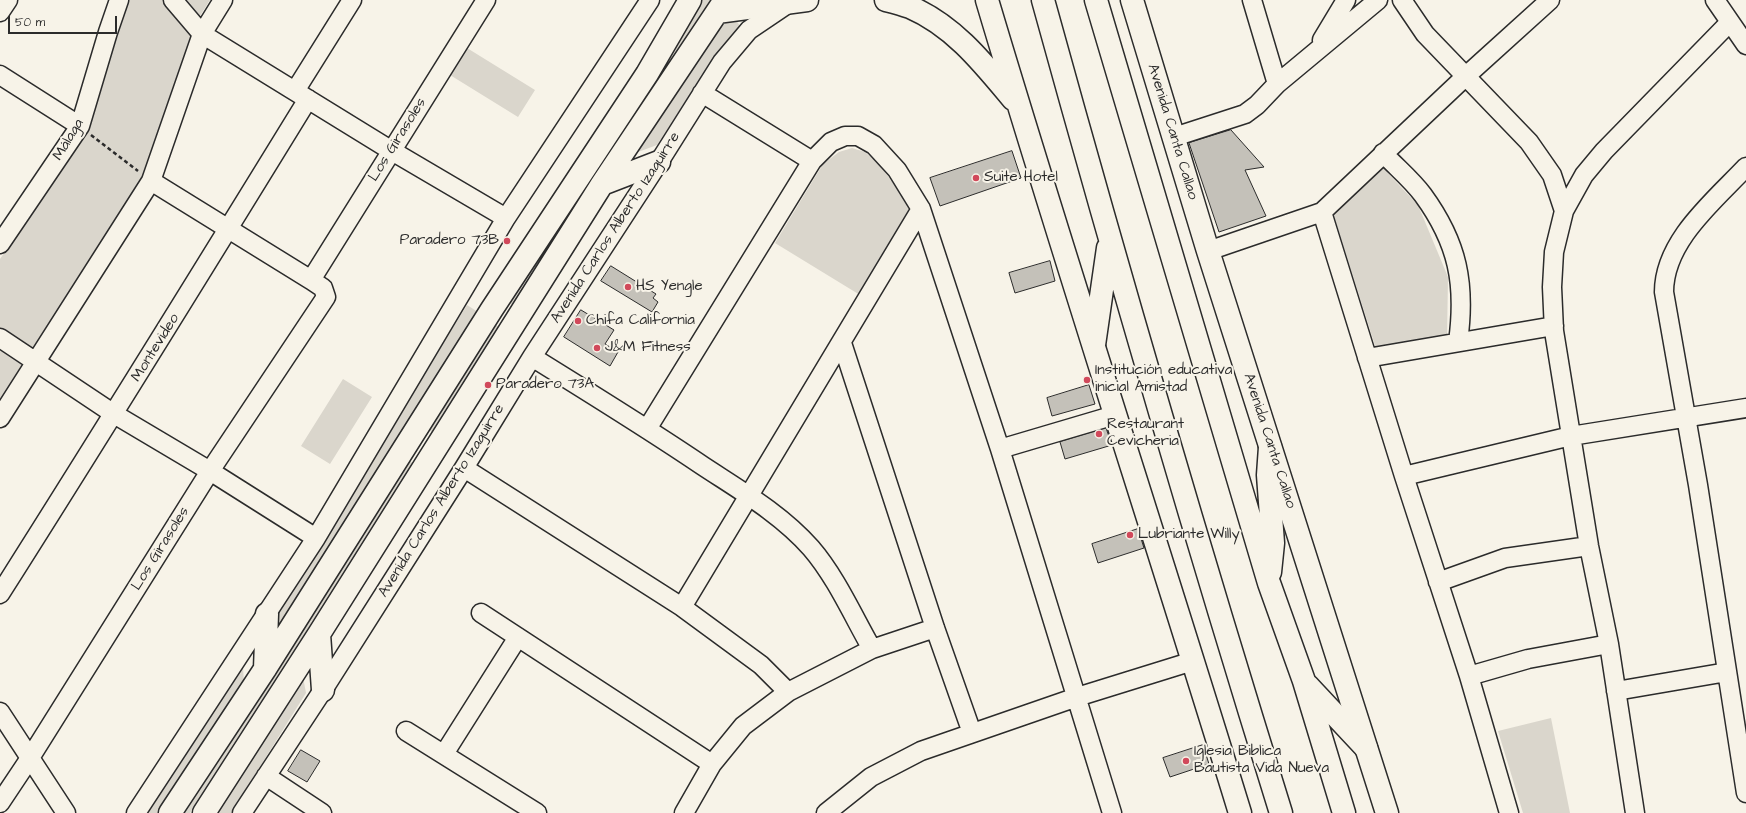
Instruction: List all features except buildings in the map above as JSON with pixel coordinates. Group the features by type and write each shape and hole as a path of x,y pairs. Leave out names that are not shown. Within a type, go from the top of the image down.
{"main road":[{"path":"886,0 910,8 944,26 974,53 1019,106"},
{"path":"987,0 1115,415 1194,661 1240,813"},
{"path":"1042,0 1110,241 1224,628 1282,813"},
{"path":"1096,0 1269,583 1304,681 1344,813"},
{"name":"Avenida Canta Callao","path":"1132,0 1208,251 1387,813"},
{"path":"204,813 319,634 602,184 721,6 798,1"},
{"path":"170,813 265,669 492,309 647,74 687,2"},
{"path":"647,74 650,85 661,88 667,86"},
{"path":"602,184 659,162"},
{"path":"1094,345 1110,241"},
{"path":"409,440 417,440 426,444 428,460"},
{"path":"1269,583 1273,543 1268,475 1270,447"},
{"path":"265,669 267,614"},
{"path":"319,634 323,690"},
{"path":"1304,681 1366,748"}],"street":[{"path":"0,12 8,0"},
{"name":"Málaga","path":"0,244 80,126 119,0"},
{"path":"173,0 202,34 392,151 506,218"},
{"path":"0,418 151,181 202,34 223,0"},
{"name":"Montevideo","path":"0,594 230,229 352,0"},
{"name":"Los Girasoles","path":"0,803 30,758 210,471 326,297 323,288 311,280 486,0"},
{"path":"136,813 316,538 506,218 650,0"},
{"path":"1252,0 1277,84"},
{"path":"1315,52 1346,0"},
{"path":"1174,137 1245,114 1257,105 1277,84 1378,0"},
{"path":"1402,0 1425,34 1529,142 1552,175 1564,211"},
{"path":"1208,251 1322,212 1383,153 1550,0"},
{"path":"1715,0 1746,45"},
{"name":"Avenida Carlos Alberto Izaguirre","path":"242,813 323,690 464,468 532,357 722,62 750,30 798,1"},
{"path":"1635,813 1609,644 1589,546 1554,326 1552,267 1564,211 1578,185 1594,162 1730,22"},
{"path":"0,75 80,126"},
{"path":"702,93 812,161"},
{"path":"647,429 812,161 832,142 845,136 858,136 874,145 897,170 922,209 1000,450 1112,813"},
{"path":"1383,153 1423,195 1442,227 1456,255 1461,287 1462,314 1458,342"},
{"path":"1746,167 1693,224 1675,250 1666,273 1664,300 1686,418 1746,793"},
{"path":"151,181 311,280"},
{"path":"682,607 922,209"},
{"path":"1322,212 1404,476 1469,676 1509,813"},
{"path":"1367,358 1554,326"},
{"path":"0,338 114,414 210,471 316,538"},
{"path":"842,343 935,628 972,733"},
{"path":"532,357 750,496 784,521 812,549 833,579 872,650"},
{"path":"1404,476 1571,436 1746,408"},
{"path":"1000,450 1115,415"},
{"path":"464,468 682,607 761,665 788,692"},
{"path":"1438,582 1505,558 1589,546"},
{"path":"481,612 712,764"},
{"path":"686,812 712,764 743,726 788,692 872,650 935,628"},
{"path":"444,754 518,637"},
{"path":"1469,676 1528,659 1609,644"},
{"path":"826,813 871,776 921,751 1077,697 1194,661"},
{"path":"1616,691 1727,672"},
{"path":"0,712 66,813"},
{"path":"406,731 537,813"},
{"path":"266,776 322,813"}],"path":[{"path":"80,126 151,181"}],"shaded area":[{"path":"123,0 164,0 181,25 196,37 150,167 31,353 0,333 0,259 80,139"},
{"path":"183,0 210,0 198,19"},
{"path":"702,0 718,0 660,79 659,70"},
{"path":"734,17 742,29 711,62 657,145 630,155 698,43"},
{"path":"467,48 535,90 518,117 450,75"},
{"path":"635,98 643,103 514,307 508,300"},
{"path":"852,148 865,152 877,162 911,206 860,295 775,243 823,164 839,152"},
{"path":"1382,167 1418,205 1448,277 1447,340 1377,352 1333,213"},
{"path":"467,305 478,312 268,646 265,626"},
{"path":"493,323 501,328 433,433 426,428"},
{"path":"0,350 24,365 0,403"},
{"path":"343,379 372,397 330,464 301,446"},
{"path":"406,458 414,464 190,813 178,813"},
{"path":"243,666 244,684 161,813 146,813"},
{"path":"303,677 306,693 231,813 216,813"},
{"path":"1551,718 1570,813 1523,813 1498,731"}],"place":[{"name":"Suite Hotel","path":"976,178"},
{"name":"Paradero 73B","path":"507,241"},
{"name":"HS Yengle","path":"628,287"},
{"name":"Chifa California","path":"578,321"},
{"name":"J&M Fitness","path":"597,348"},
{"name":"Institución educativa inicial Amistad","path":"1087,380"},
{"name":"Paradero 73A","path":"488,385"},
{"name":"Restaurant Cevicheria","path":"1099,434"},
{"name":"Lubriante Willy","path":"1130,535"},
{"name":"Iglesia Biblica Bautista Vida Nueva","path":"1186,761"}]}
